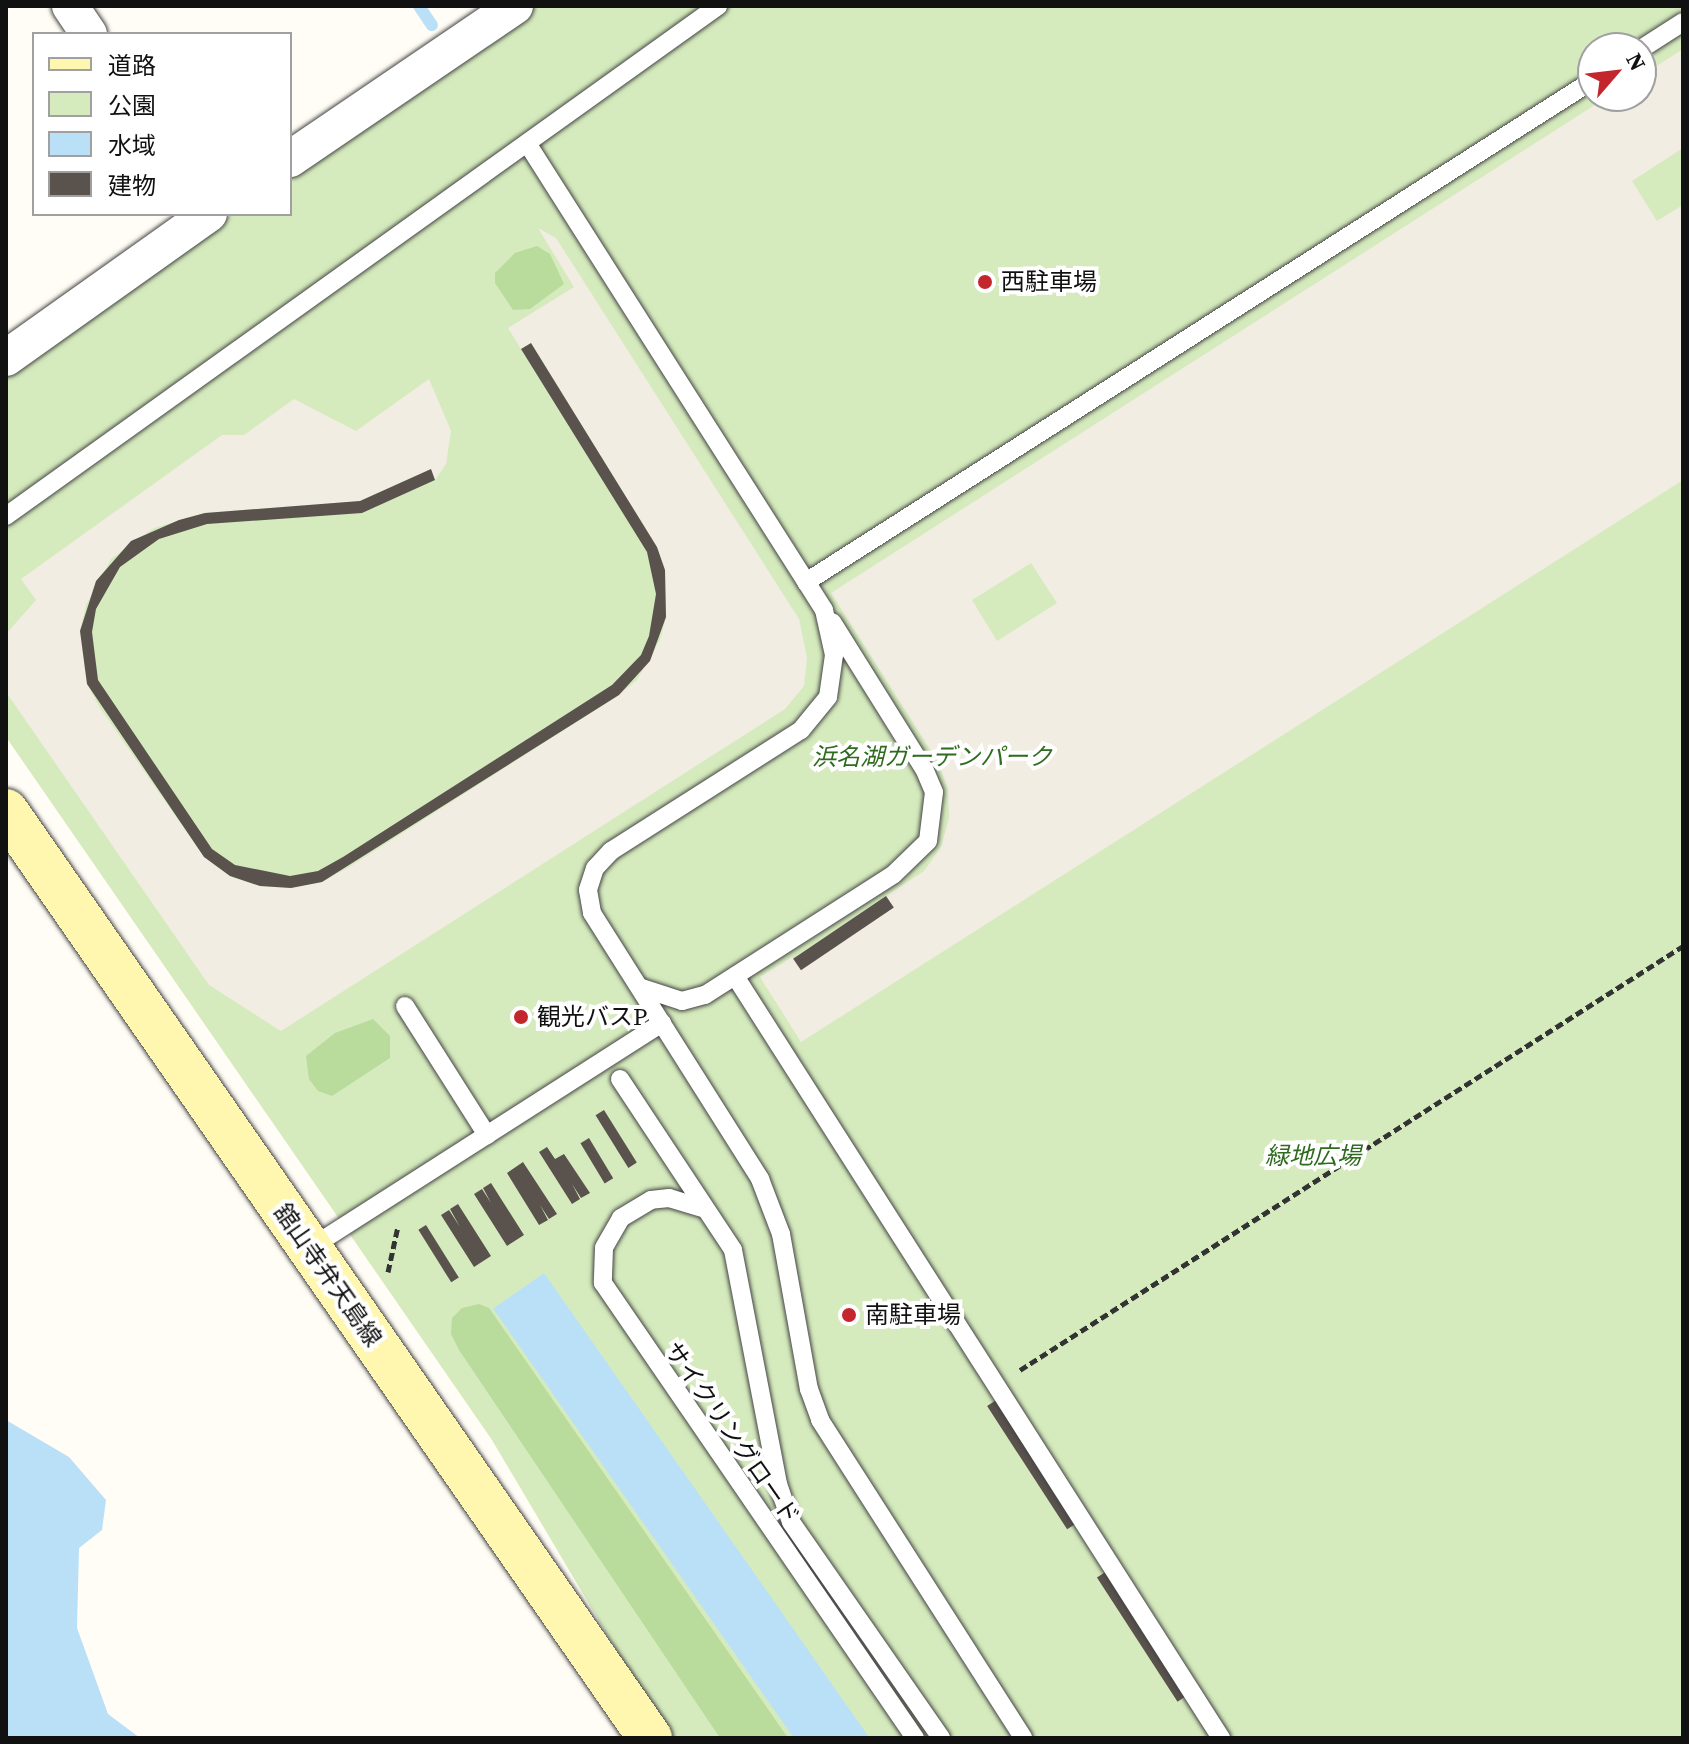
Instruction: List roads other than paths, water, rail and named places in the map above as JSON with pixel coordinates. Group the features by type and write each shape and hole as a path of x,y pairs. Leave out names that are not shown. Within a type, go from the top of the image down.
{"main road":[{"name":"舘山寺弁天島線","path":"6,811 650,1738"}],"street":[{"path":"70,6 88,32"},
{"path":"292,158 515,6"},
{"path":"6,358 206,216"}],"lane":[{"path":"6,516 718,6"},
{"path":"1657,39 1683,22"},
{"path":"806,582 1577,90"},
{"path":"527,143 924,769 934,792 935,817 928,841 914,860 705,995 682,1001 659,998 639,986"},
{"path":"824,610 833,676 816,715 611,851 595,868 588,890 592,913 741,1145 772,1205 820,1420 1023,1738"},
{"path":"735,976 1221,1738"},
{"path":"405,1006 487,1135"},
{"path":"310,1248 662,1023"},
{"name":"サイクリングロード","path":"620,1079 702,1208 727,1233 733,1250 778,1484 791,1522 941,1738"},
{"name":"サイクリングロード","path":"702,1208 669,1198 651,1200 621,1218 604,1248 603,1283 915,1738"}],"water":[{"path":"544,1273 869,1737 794,1738 493,1309"},
{"path":"6,1420 69,1457 106,1500 102,1530 79,1548 77,1628 108,1714 140,1738 6,1738"}],"waterway":[{"path":"419,6 432,25"}],"place":[{"name":"西駐車場","path":"985,282"},
{"name":"観光バスP","path":"521,1017"},
{"name":"南駐車場","path":"849,1315"}],"park label":[{"name":"浜名湖ガーデンパーク","path":"932,757"},
{"name":"緑地広場","path":"1313,1156"}]}
